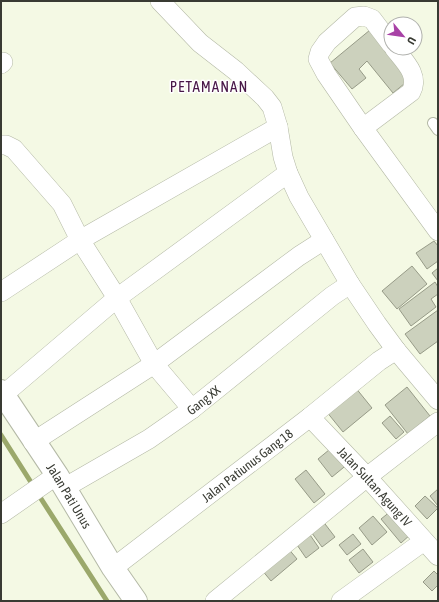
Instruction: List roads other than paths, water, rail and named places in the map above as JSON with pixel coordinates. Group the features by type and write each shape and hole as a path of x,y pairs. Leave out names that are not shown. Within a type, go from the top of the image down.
{"main road":[{"name":"Jalan Pati Unus","path":"2,393 33,442 47,486 113,568 136,601"}],"street":[{"path":"160,1 200,43 236,71 265,98 272,107 288,173 299,197 312,248 388,355 438,400"},
{"path":"383,33 372,19 364,16 355,16 327,42 320,52 318,59 321,66 363,128 438,231"},
{"path":"363,128 411,92 414,86 414,78 411,71 400,56"},
{"path":"1,292 80,240 278,127"},
{"path":"1,145 6,145 14,149 62,204 80,240 117,298 154,364 192,410"},
{"path":"2,393 117,298 288,173"},
{"path":"33,442 154,364 312,248"},
{"name":"Gang XX","path":"1,514 47,486 149,439 192,410 342,290"},
{"name":"Jalan Patiunus Gang 18","path":"113,568 310,417 388,355"},
{"name":"Jalan Sultan Agung IV","path":"310,417 367,477 438,556"},
{"path":"215,601 367,477 434,425"},
{"path":"341,601 424,542"}],"waterway":[{"path":"1,435 34,487"},
{"path":"38,494 107,601"}],"district":[{"name":"PETAMANAN","path":"209,86"}]}
